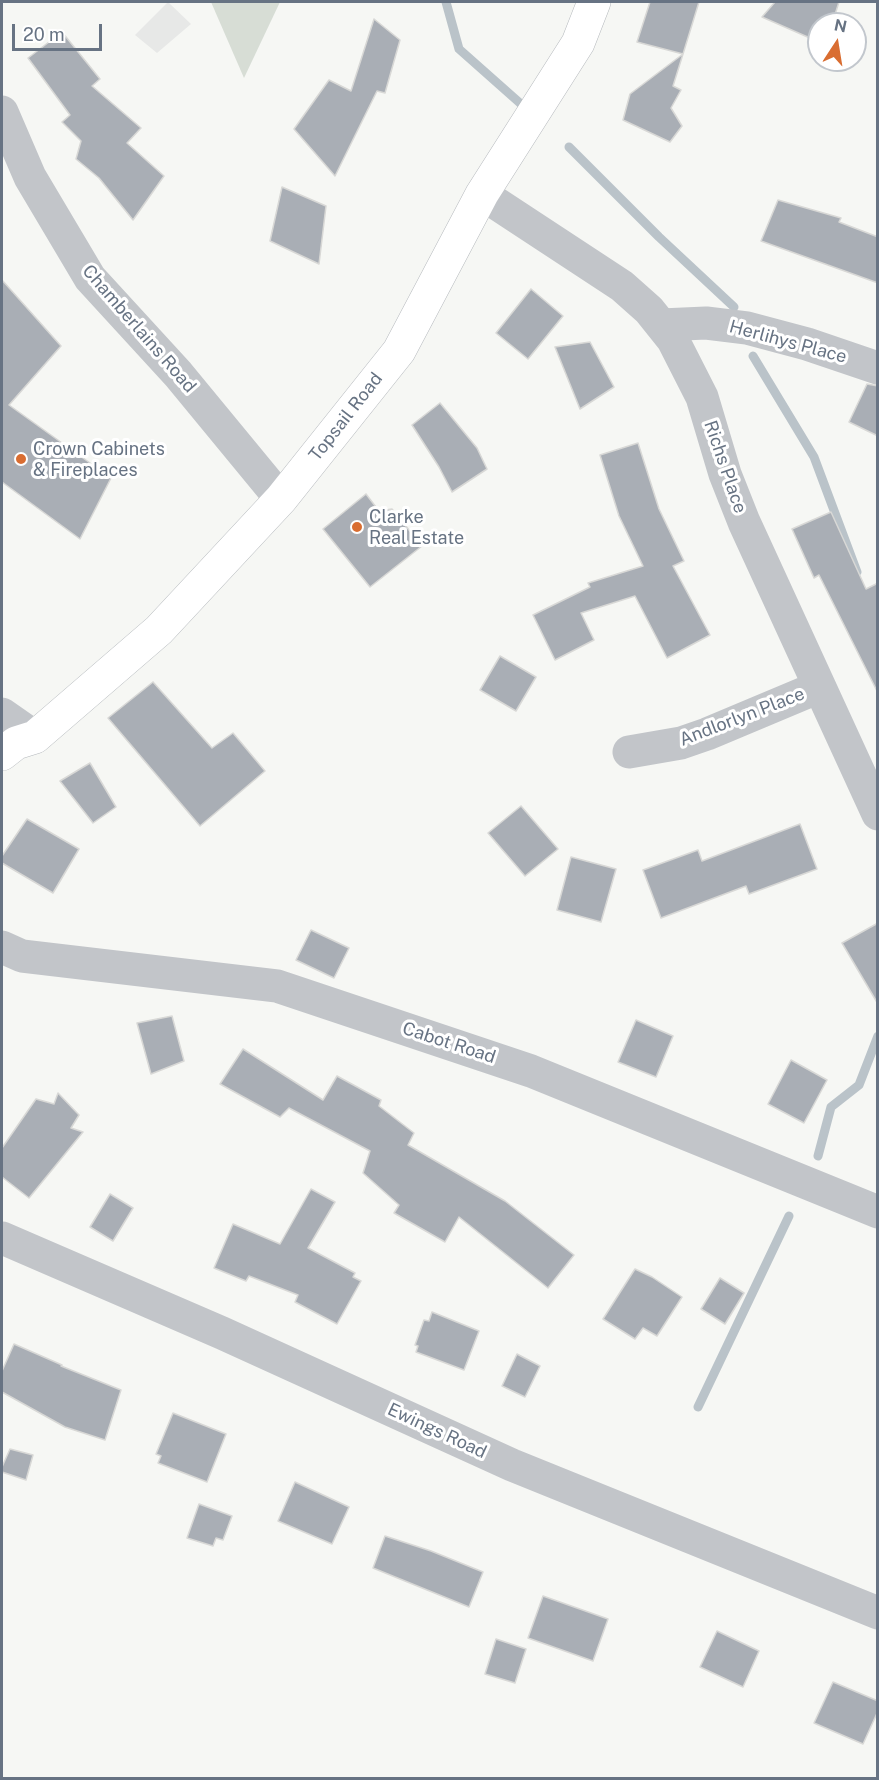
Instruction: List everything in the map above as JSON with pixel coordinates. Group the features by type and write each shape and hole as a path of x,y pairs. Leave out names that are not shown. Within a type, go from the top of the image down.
{"main road":[{"name":"Topsail Road","path":"2,754 16,743 35,736 159,630 281,499 399,351 482,194 578,43 594,2"}],"street":[{"name":"Chamberlains Road","path":"2,112 30,177 90,278 178,374 281,499"},
{"name":"Richs Place","path":"482,194 607,275 636,298 662,325 683,358 697,387 733,498 819,687 875,802"},
{"name":"Herlihys Place","path":"662,325 706,323 747,328 807,344 878,368"},
{"name":"Andlorlyn Place","path":"629,753 681,743 707,734 819,687"},
{"path":"2,714 35,736"},
{"name":"Cabot Road","path":"2,947 22,956 277,986 531,1071 878,1212"},
{"name":"Ewings Road","path":"2,1238 222,1333 512,1465 878,1613"}],"shaded area":[{"path":"168,2 191,24 157,53 135,35"},
{"path":"211,2 280,2 244,78"}],"building":[{"path":"650,2 699,2 683,54 637,42"},
{"path":"775,2 839,2 836,12 807,12 807,37 762,17"},
{"path":"374,19 400,40 385,93 377,91 335,176 294,129 329,80 351,91"},
{"path":"62,32 100,79 92,86 141,128 127,143 164,176 133,220 99,178 76,159 81,141 62,122 70,115 28,58"},
{"path":"683,54 673,86 681,90 671,108 682,126 670,142 623,120 630,94"},
{"path":"282,187 326,206 319,264 270,241"},
{"path":"778,200 841,218 839,222 878,237 878,283 761,241"},
{"path":"2,280 61,346 9,405 111,478 80,539 2,482"},
{"path":"531,289 563,316 528,359 496,333"},
{"path":"590,342 614,387 580,409 555,347"},
{"path":"867,384 878,386 878,436 849,422"},
{"path":"440,403 477,448 487,469 452,492 412,425"},
{"path":"638,443 659,509 684,561 673,566 710,635 667,658 635,596 581,613 594,640 555,660 533,615 590,587 588,583 643,566 619,516 600,455"},
{"path":"366,494 379,511 392,509 422,546 370,587 323,529"},
{"path":"831,512 866,589 878,583 878,693 819,575 814,578 792,529"},
{"path":"500,656 536,677 516,711 480,690"},
{"path":"153,682 212,748 233,733 265,771 200,826 108,718"},
{"path":"90,763 116,807 93,823 60,781"},
{"path":"521,806 558,849 525,876 488,833"},
{"path":"27,819 79,849 53,893 2,863 2,856"},
{"path":"800,824 817,869 749,894 746,886 661,918 643,870 698,850 702,861"},
{"path":"571,857 616,869 601,922 557,910"},
{"path":"878,923 878,1004 842,943"},
{"path":"311,930 349,948 334,978 296,960"},
{"path":"172,1016 184,1061 151,1074 137,1023"},
{"path":"636,1020 673,1036 656,1077 618,1062"},
{"path":"243,1049 323,1100 337,1076 381,1100 379,1106 414,1133 408,1145 505,1201 574,1255 548,1288 459,1217 445,1242 394,1213 399,1205 363,1173 370,1151 289,1108 280,1117 220,1084"},
{"path":"791,1060 827,1080 804,1123 768,1104"},
{"path":"58,1093 79,1115 71,1128 83,1132 29,1198 2,1177 2,1148 36,1099 54,1104"},
{"path":"311,1189 335,1202 308,1248 355,1273 353,1277 361,1281 337,1324 295,1302 298,1295 249,1276 246,1281 214,1268 233,1224 280,1244"},
{"path":"110,1194 133,1208 113,1241 90,1227"},
{"path":"635,1269 652,1277 682,1297 657,1336 643,1328 635,1339 603,1319"},
{"path":"720,1278 744,1293 725,1324 701,1309"},
{"path":"432,1312 479,1331 464,1370 416,1352 418,1346 415,1345 424,1320 429,1321"},
{"path":"14,1344 121,1390 105,1440 65,1427 2,1392 2,1371"},
{"path":"517,1354 540,1366 525,1397 502,1386"},
{"path":"173,1413 226,1434 207,1482 158,1463 161,1456 156,1454"},
{"path":"10,1449 33,1455 26,1480 2,1472"},
{"path":"295,1482 349,1507 332,1544 278,1521"},
{"path":"199,1504 232,1516 223,1540 216,1538 213,1546 187,1538"},
{"path":"385,1536 483,1572 469,1607 373,1568"},
{"path":"543,1596 608,1619 593,1661 528,1638"},
{"path":"717,1631 759,1651 743,1687 700,1667"},
{"path":"496,1639 526,1649 515,1683 485,1674"},
{"path":"833,1682 878,1701 878,1711 863,1744 814,1723"}],"waterway":[{"path":"446,2 459,49 521,104"},
{"path":"569,147 659,237 734,307"},
{"path":"753,356 814,457 857,572"},
{"path":"818,1156 831,1107 859,1085 878,1036"},
{"path":"698,1407 789,1216"}],"place":[{"name":"Crown Cabinets & Fireplaces","path":"21,459"},
{"name":"Clarke Real Estate","path":"357,527"}]}
